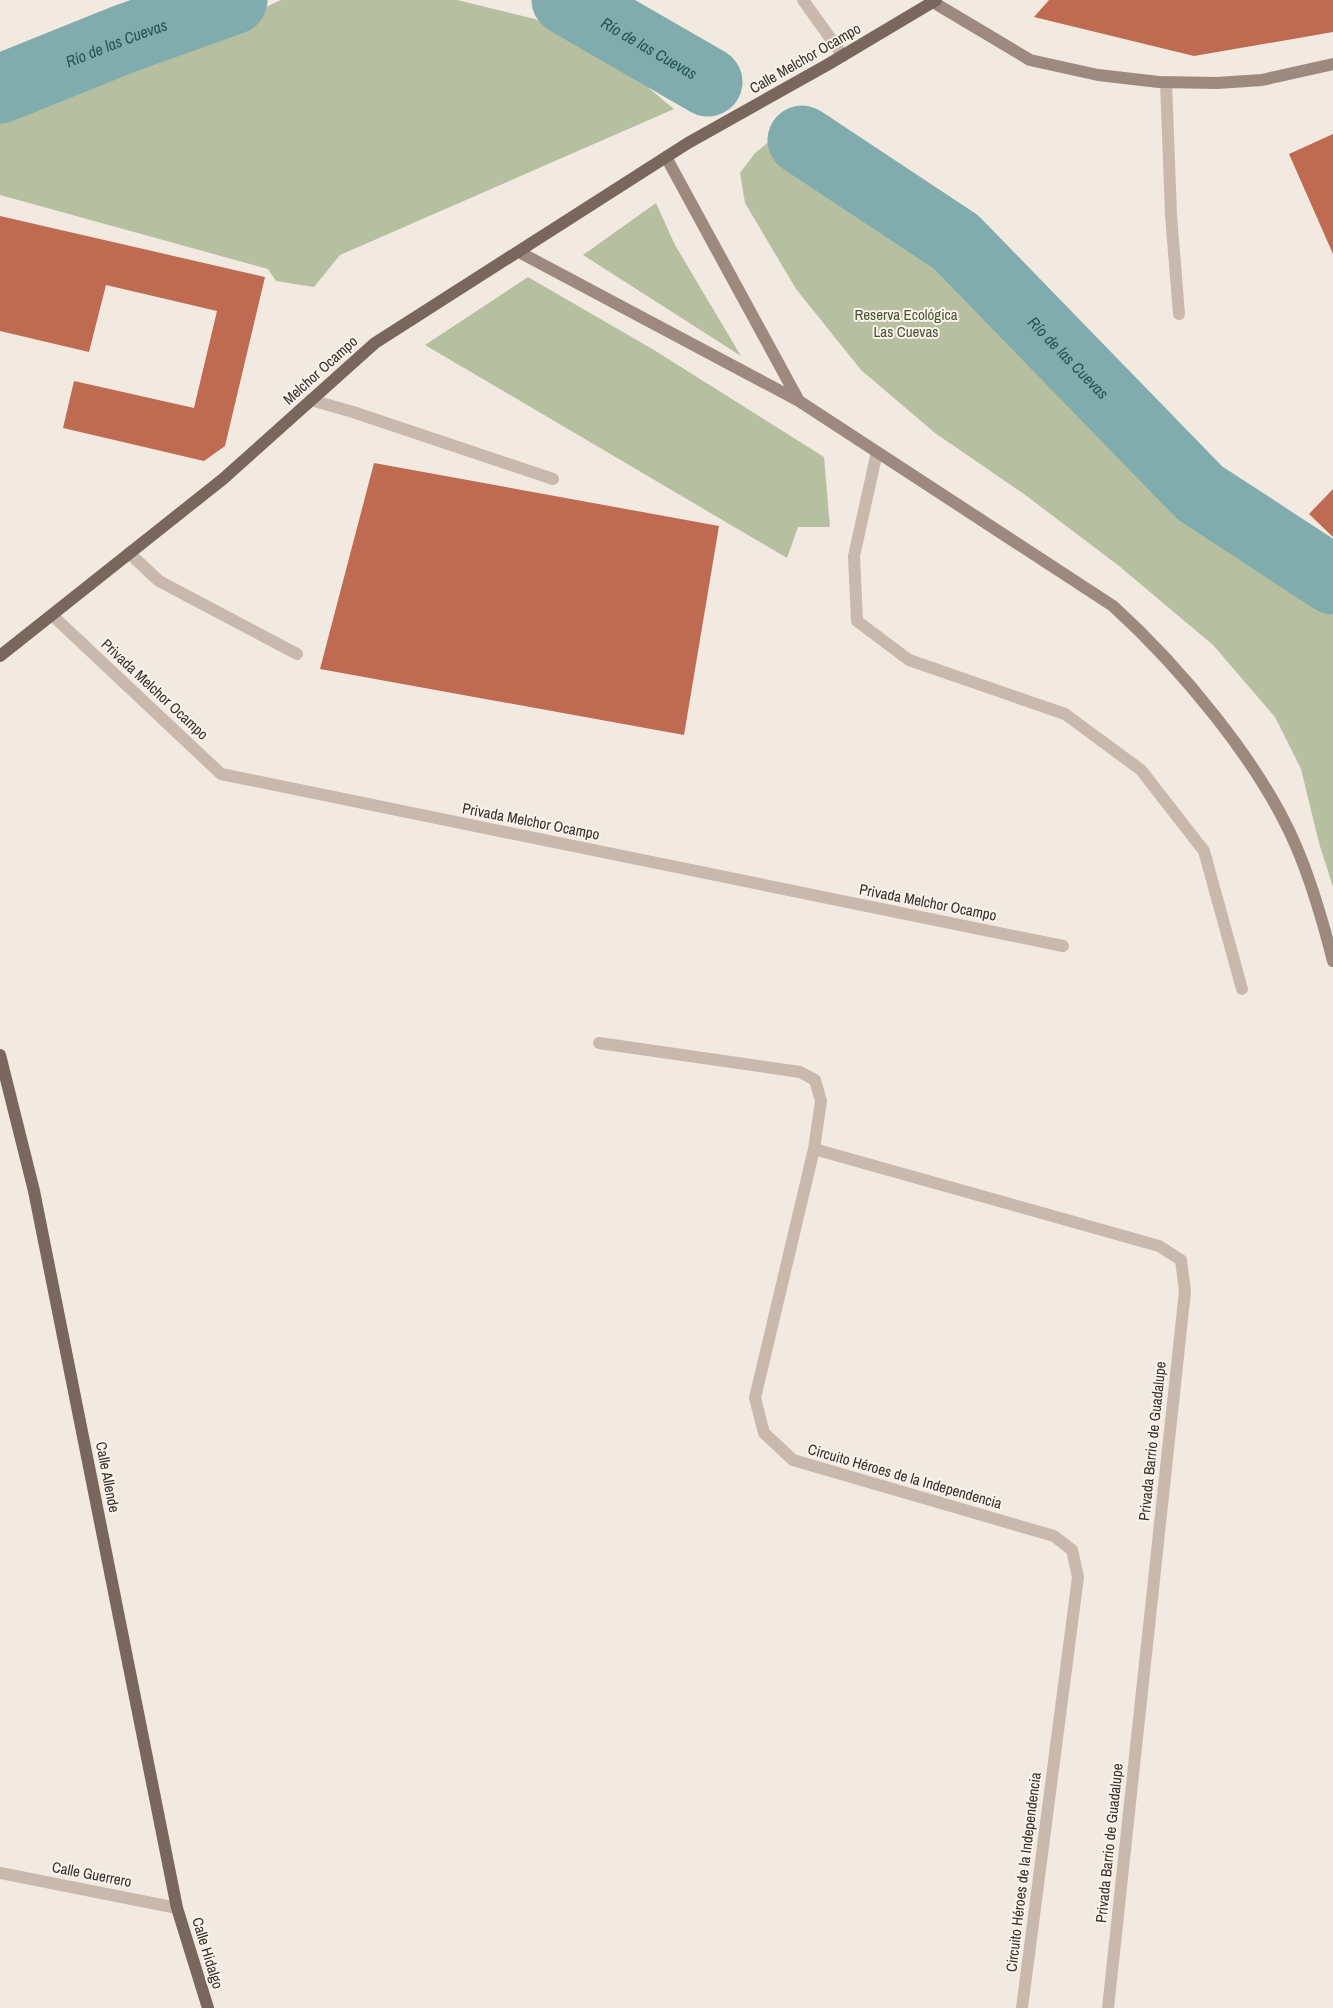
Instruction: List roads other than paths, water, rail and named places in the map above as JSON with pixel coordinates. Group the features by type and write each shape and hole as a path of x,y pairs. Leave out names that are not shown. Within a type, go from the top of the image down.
{"main road":[{"name":"Calle Melchor Ocampo","path":"688,143 843,56 935,1"},
{"path":"935,1 1030,60 1098,75 1166,82 1262,80 1333,64"},
{"name":"Melchor Ocampo","path":"0,656 223,478 374,343 688,143"},
{"path":"666,157 799,401"},
{"path":"519,252 799,401 1113,606 1145,635 1235,744 1268,792 1296,845 1320,909 1333,961"},
{"name":"Calle Allende","path":"0,1055 34,1191 177,1908"},
{"name":"Calle Hidalgo","path":"177,1908 208,2008"}],"street":[{"path":"803,0 843,56"},
{"path":"1166,82 1171,215 1179,314"},
{"path":"311,400 353,412 553,479"},
{"path":"877,452 854,556 857,621 909,660 1065,714 1141,770 1204,851 1242,989"},
{"path":"129,553 159,581 297,654"},
{"name":"Privada Melchor Ocampo","path":"52,614 222,774 1063,946"},
{"name":"Circuito Héroes de la Independencia","path":"599,1043 800,1072 816,1080 821,1101 814,1149 755,1398 764,1433 793,1460 1054,1536 1072,1550 1078,1577 1022,2008"},
{"name":"Privada Barrio de Guadalupe","path":"814,1149 1159,1246 1181,1260 1185,1291 1108,2008"},
{"name":"Calle Guerrero","path":"0,1873 177,1908"}],"waterway":[{"name":"Río de las Cuevas","path":"0,89 124,39 233,0"},
{"name":"Río de las Cuevas","path":"566,0 708,82"},
{"name":"Río de las Cuevas","path":"802,140 956,242 1200,493 1333,580"}],"park label":[{"name":"Reserva Ecológica Las Cuevas","path":"906,322"}]}
